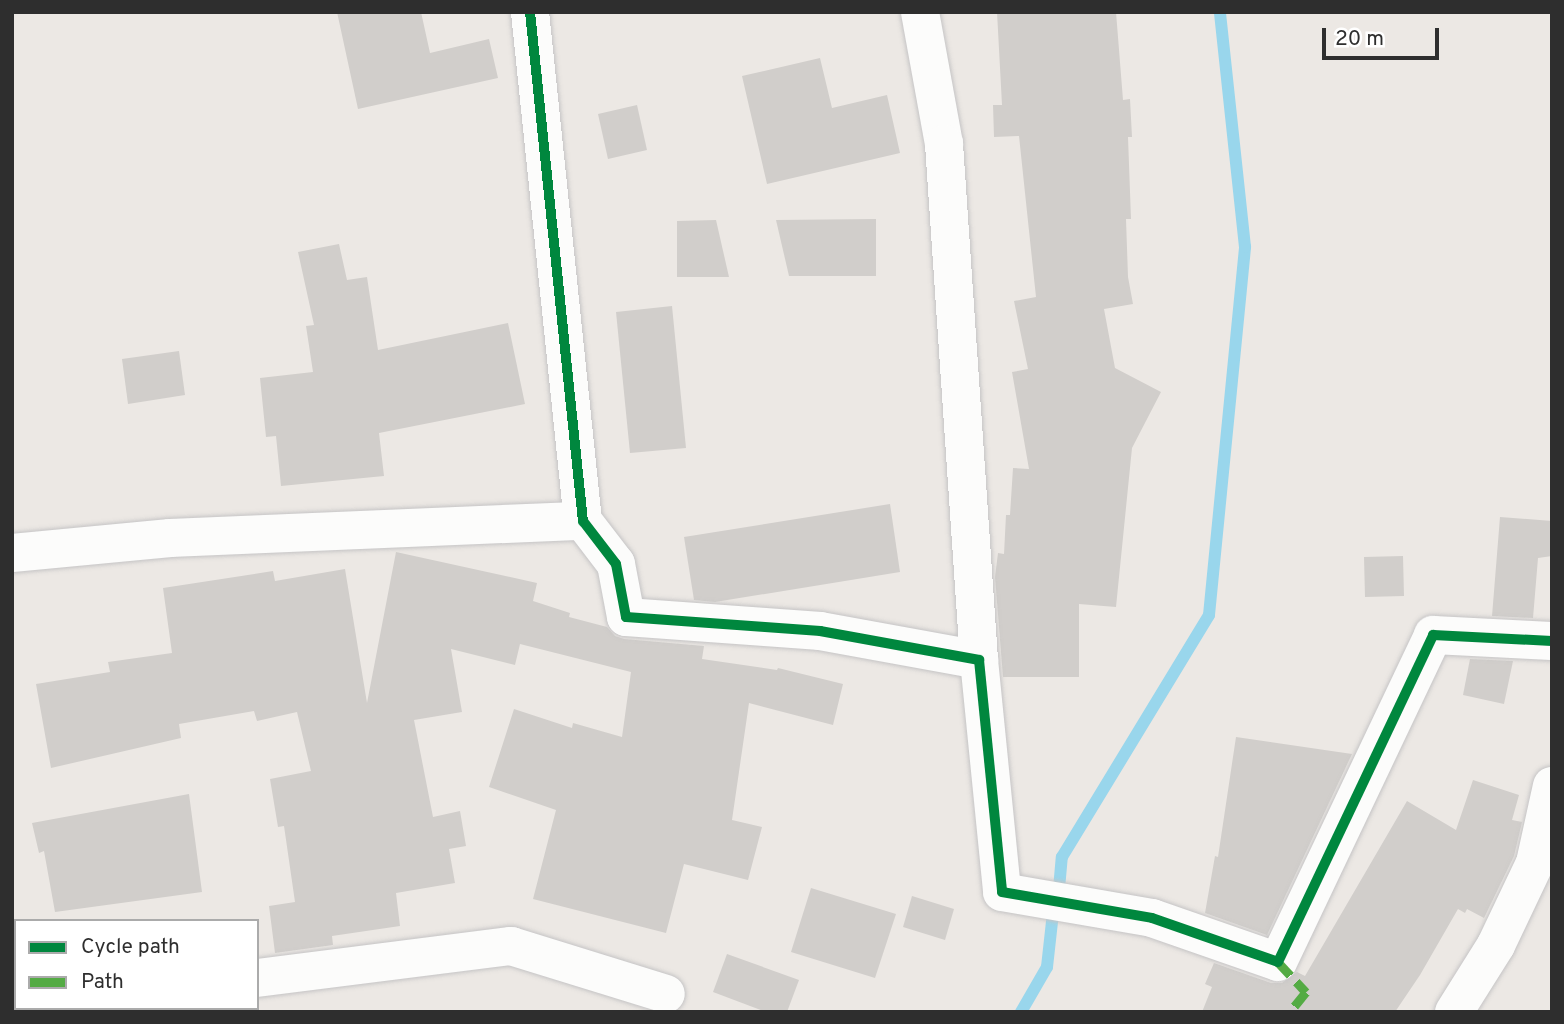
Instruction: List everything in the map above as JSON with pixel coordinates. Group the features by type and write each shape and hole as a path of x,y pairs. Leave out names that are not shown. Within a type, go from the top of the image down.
{"street":[{"path":"530,12 583,521 616,564 626,617 820,631 979,660"},
{"path":"920,12 944,144 979,660 1002,892 1152,918 1278,962 1433,635 1552,641"},
{"path":"12,553 170,538 583,521"},
{"path":"1454,1012 1543,863 1552,786"},
{"path":"259,978 511,946 666,994"}],"building":[{"path":"337,12 421,12 430,53 489,39 498,78 358,109"},
{"path":"997,12 1116,12 1123,100 1130,99 1132,137 1128,137 1131,219 1126,219 1128,277 1133,304 1104,309 1115,368 1161,392 1132,448 1116,607 1079,604 1079,677 1003,677 995,577 998,553 1004,554 1013,468 1029,469 1012,372 1028,369 1014,301 1036,297 1019,136 994,137 993,105 1002,105"},
{"path":"820,58 832,108 887,95 900,153 767,184 742,76"},
{"path":"637,105 647,150 608,159 598,114"},
{"path":"876,219 876,276 789,276 776,220"},
{"path":"716,220 729,277 677,277 677,221"},
{"path":"339,244 347,280 367,277 378,350 508,323 525,404 379,433 384,476 281,486 276,436 266,437 260,378 313,372 306,326 314,325 298,252"},
{"path":"672,306 686,448 630,453 616,312"},
{"path":"179,351 185,395 128,404 122,359"},
{"path":"890,504 900,572 715,602 694,600 684,537"},
{"path":"1500,517 1552,521 1552,556 1538,558 1533,618 1492,616"},
{"path":"396,552 537,583 533,601 570,613 569,617 607,627 615,636 624,639 704,646 702,659 777,670 778,668 843,684 833,725 749,703 732,820 762,827 748,880 684,864 666,933 533,899 556,810 489,787 514,709 572,728 573,723 622,737 631,672 520,644 515,665 451,649 462,712 414,720 433,817 460,811 466,846 449,849 455,883 396,893 400,926 332,936 333,945 275,953 269,906 295,902 284,826 278,827 270,779 311,771 297,712 257,721 254,711 179,724 181,738 51,768 36,684 110,672 108,662 172,653 163,588 273,571 275,581 345,569 367,703"},
{"path":"1403,556 1404,596 1365,597 1364,557"},
{"path":"1470,659 1513,661 1504,704 1463,695"},
{"path":"1236,737 1352,754 1267,935 1205,913 1215,856 1218,857"},
{"path":"1473,780 1519,795 1512,820 1522,822 1514,856 1484,918 1467,909 1465,913 1458,909 1395,1012 1202,1012 1212,987 1205,984 1214,963 1271,983 1282,983 1297,972 1305,976 1407,801 1456,830"},
{"path":"189,794 202,892 55,912 44,851 39,853 32,823"},
{"path":"811,888 896,914 875,978 791,952"},
{"path":"912,896 954,909 945,940 903,927"},
{"path":"727,954 799,980 787,1012 766,1012 713,992"}],"waterway":[{"path":"1059,889 1062,857 1209,615 1245,247 1220,12"},
{"path":"1021,1012 1047,967 1053,913"}],"marked path":[{"path":"1278,962 1306,992 1290,1012"}],"cycle path":[{"path":"530,12 583,521 616,564 626,617 820,631 979,660 1002,892 1152,918 1278,962 1433,635 1552,641"}]}
